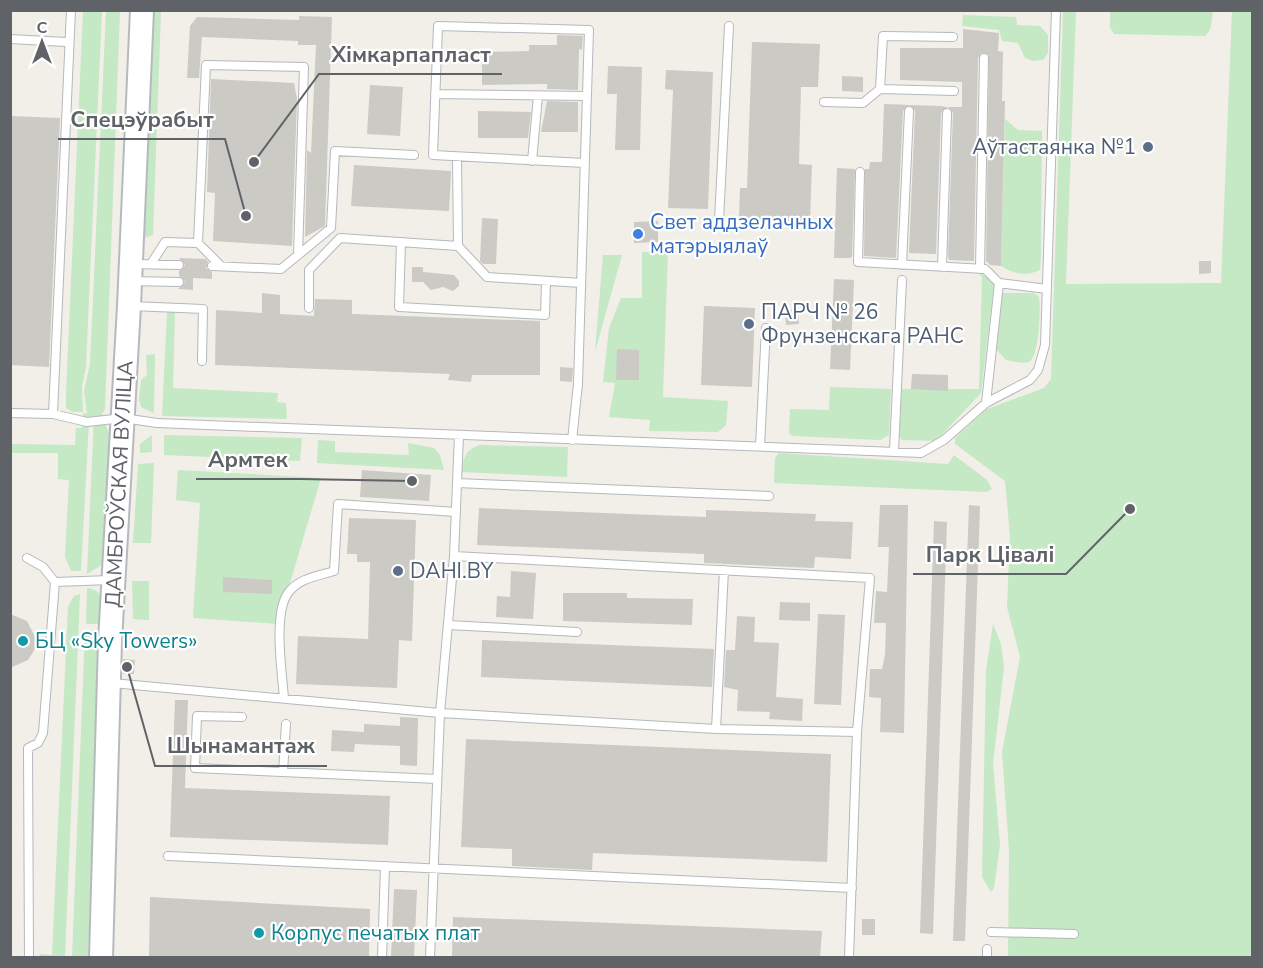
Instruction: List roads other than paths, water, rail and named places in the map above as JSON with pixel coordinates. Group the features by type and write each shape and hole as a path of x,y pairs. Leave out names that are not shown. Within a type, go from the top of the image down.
{"street":[{"name":"ДАМБРОЎСКАЯ ВУЛІЦА","path":"101,957 109,682 129,306 137,270 142,10"}],"lane":[{"path":"53,414 71,10"},
{"path":"10,413 53,414 87,422 123,418 169,423 921,453 944,440 986,403 1030,380 1038,370 1045,345 1056,10"},
{"path":"572,440 577,396 589,30 438,26 433,155 584,163"},
{"path":"720,220 729,26"},
{"path":"880,89 883,36 953,36"},
{"path":"10,39 66,42"},
{"path":"980,269 984,58"},
{"path":"198,243 206,65 304,68 298,255"},
{"path":"824,102 863,103 880,89 954,91"},
{"path":"435,94 587,96"},
{"path":"531,161 538,96"},
{"path":"902,265 909,111"},
{"path":"942,267 947,113"},
{"path":"212,266 281,269 331,228 335,151 414,154"},
{"path":"457,158 458,246 487,277 580,283"},
{"path":"860,172 858,262 985,269 999,283 1047,289"},
{"path":"309,308 309,270 340,238 458,246"},
{"path":"137,270 165,242 198,243 221,266"},
{"path":"401,242 399,307 545,315 546,281"},
{"path":"137,270 179,265"},
{"path":"137,270 179,282"},
{"path":"894,451 902,280"},
{"path":"986,403 999,283"},
{"path":"129,306 202,309 201,362"},
{"path":"759,446 766,328"},
{"path":"430,957 440,713 454,556 459,435"},
{"path":"457,483 769,496"},
{"path":"284,698 279,624 288,593 306,579 334,572 338,504 456,512"},
{"path":"454,556 870,578 857,732 849,957"},
{"path":"27,558 43,567 55,582 43,733 38,743 28,748 29,957"},
{"path":"716,729 724,570"},
{"path":"55,582 115,580"},
{"path":"448,625 577,632"},
{"path":"109,682 440,713 716,729 857,732"},
{"path":"242,717 197,716 195,768 437,779"},
{"path":"283,772 286,724"},
{"path":"168,856 852,888"},
{"path":"382,957 385,866"},
{"path":"991,933 1074,934"}],"place":[{"name":"Аўтастаянка №1","path":"1148,147"},
{"name":"Хімкарпапласт","path":"254,162"},
{"name":"Спецэўрабыт","path":"246,216"},
{"name":"Свет аддзелачных матэрыялаў","path":"638,234"},
{"name":"ПАРЧ № 26 Фрунзенскага РАНС","path":"749,324"},
{"name":"Армтек","path":"412,481"},
{"name":"Парк Цівалі","path":"1130,509"},
{"name":"DAHI.BY","path":"398,571"},
{"name":"БЦ «Sky Towers»","path":"23,641"},
{"name":"Шынамантаж","path":"127,667"},
{"name":"Корпус печатых плат","path":"259,933"}]}
